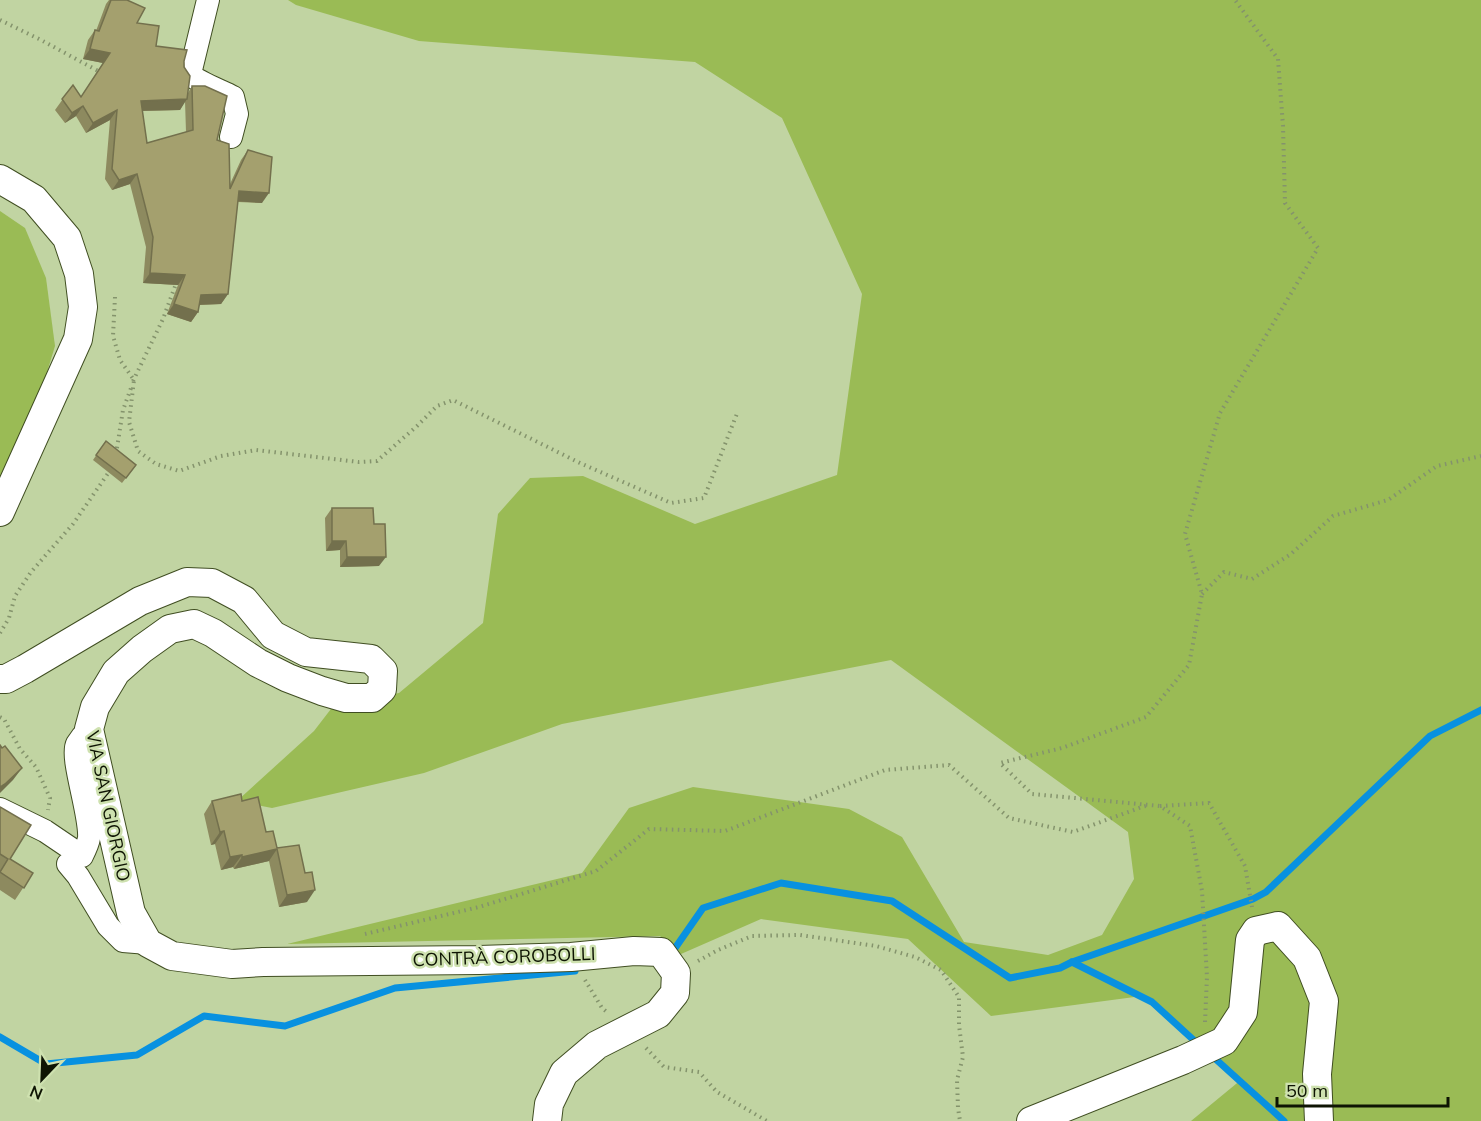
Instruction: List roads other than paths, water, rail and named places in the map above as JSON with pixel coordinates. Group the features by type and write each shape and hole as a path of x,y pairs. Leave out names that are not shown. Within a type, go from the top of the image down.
{"street":[{"path":"208,0 190,74 195,80 233,97 237,114 231,137"},
{"path":"0,179 34,199 67,238 79,273 83,307 78,339 0,512"},
{"name":"VIA SAN GIORGIO","path":"0,680 25,669 140,601 188,582 212,583 244,600 273,635 306,652 370,659 383,671 382,689 372,698 346,698 288,678 258,663 213,633 194,624 170,629 116,672 95,707 89,729 130,913 148,943"},
{"path":"0,809 45,831 82,856 89,832 76,755 77,744 89,729"},
{"path":"68,864 78,876 108,926 123,941 148,943"},
{"path":"1031,1121 1183,1060 1224,1041 1243,1012 1250,940 1256,931 1278,926 1306,958 1323,1001 1317,1074 1319,1121"},
{"name":"CONTRÀ COROBOLLI","path":"148,943 172,956 232,964 479,960 571,957 634,951 671,966 675,993 658,1014 597,1045 564,1073 549,1104 548,1121"}],"waterway":[{"path":"671,954 703,908 781,883 892,901 1010,978 1060,968 1253,899 1266,892 1430,736 1481,710"},
{"path":"1072,962 1152,1002 1199,1045"},
{"path":"0,1037 46,1064 137,1055 204,1016 285,1026 395,988 575,971"},
{"path":"1210,1054 1284,1121"}]}
